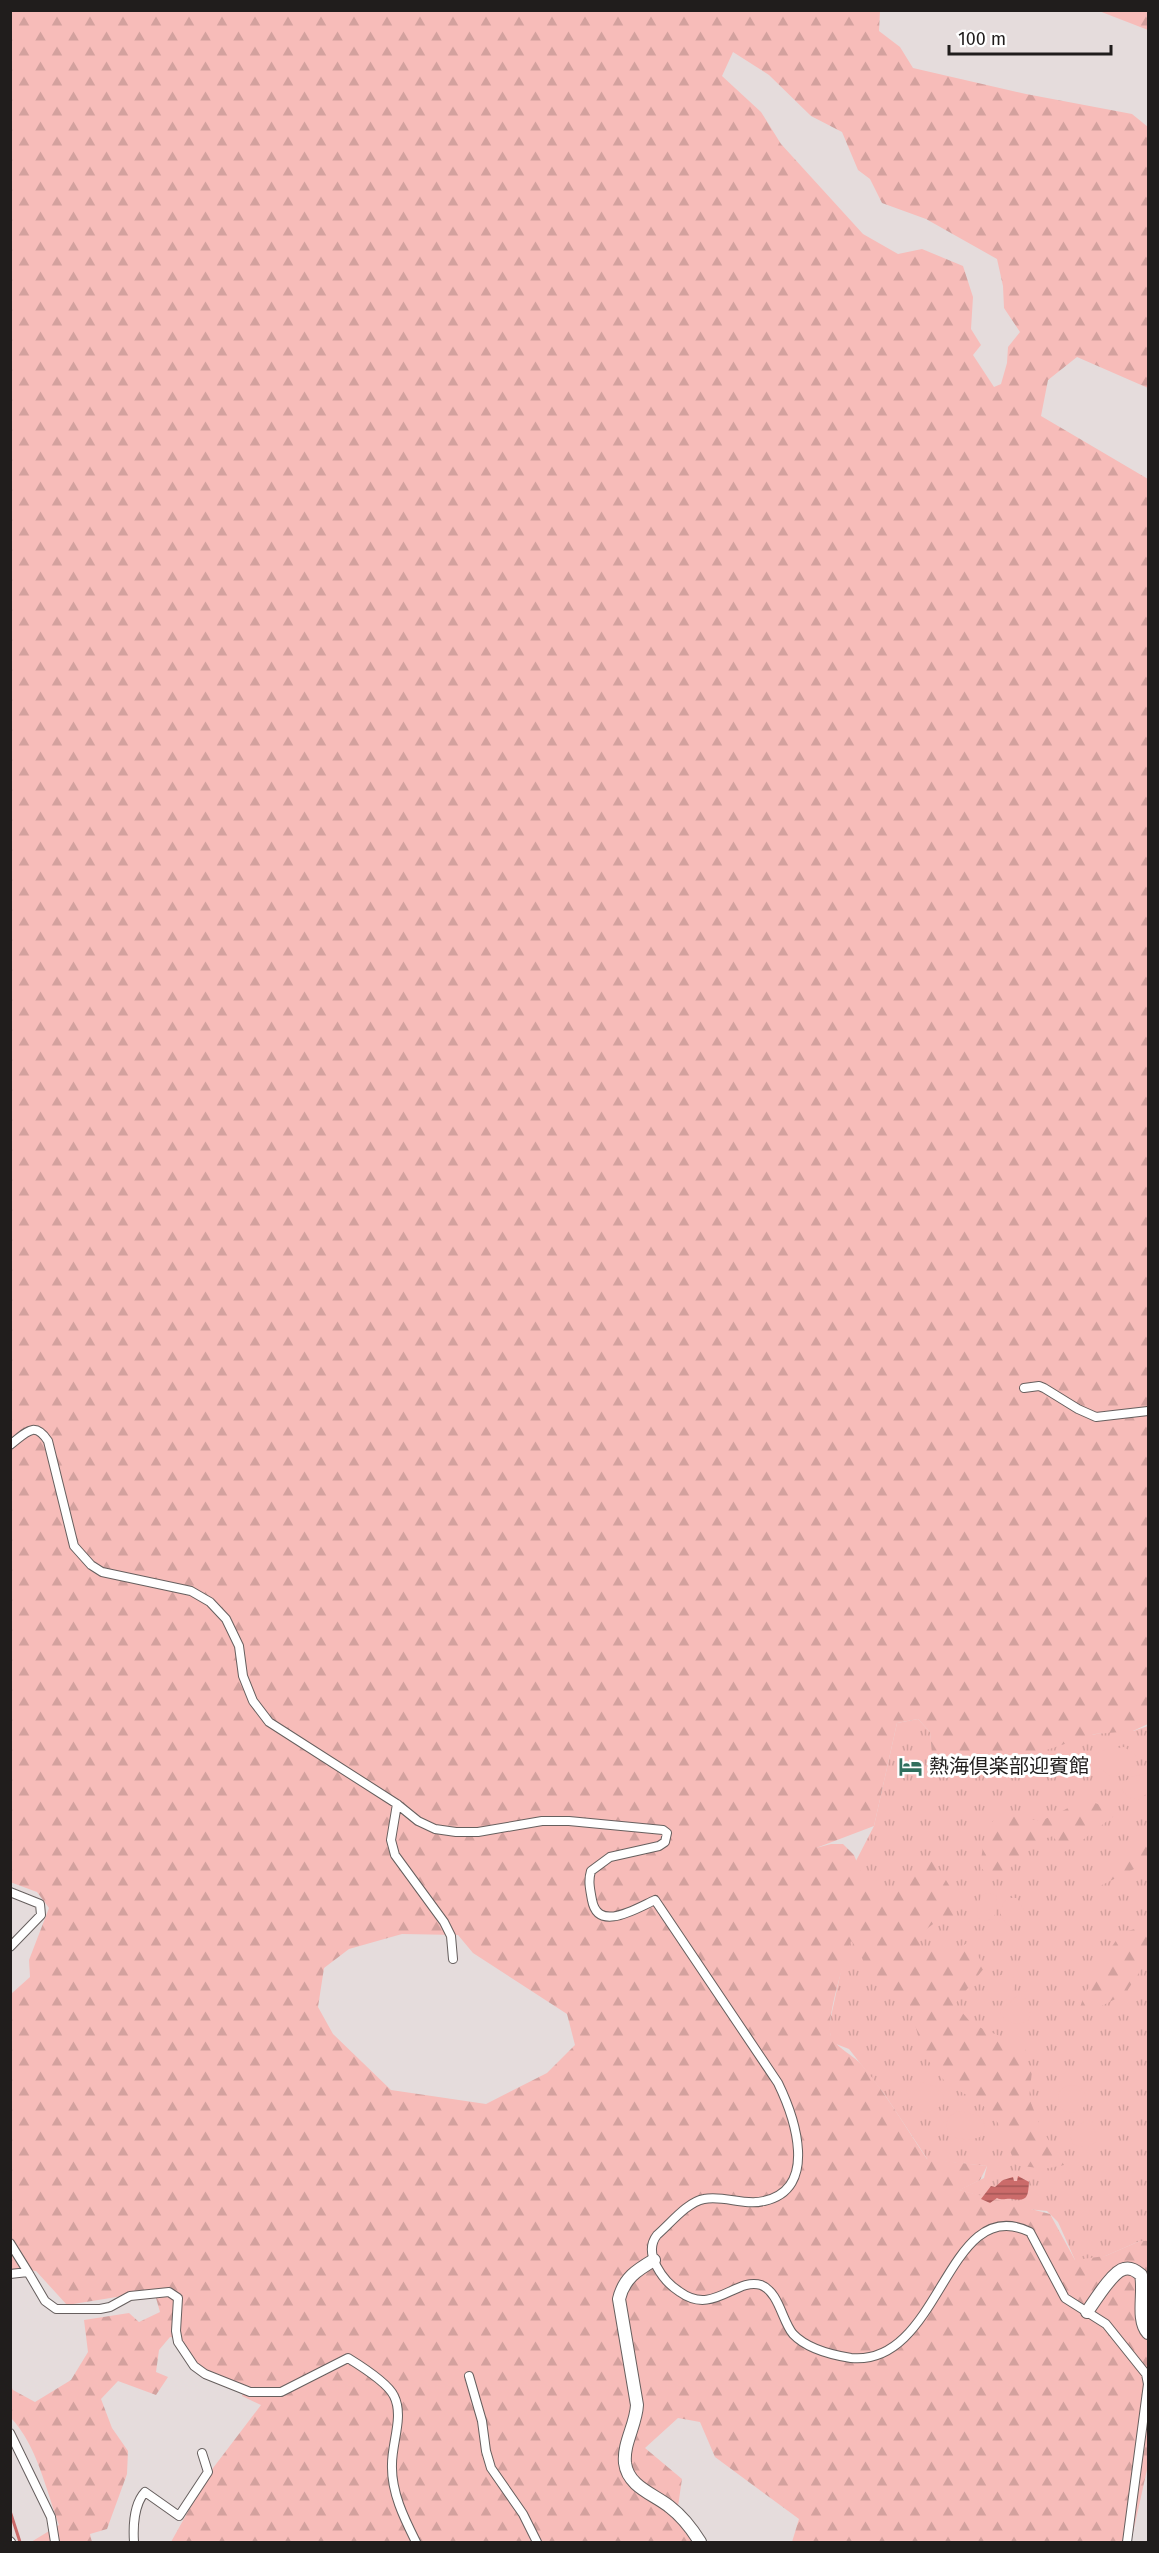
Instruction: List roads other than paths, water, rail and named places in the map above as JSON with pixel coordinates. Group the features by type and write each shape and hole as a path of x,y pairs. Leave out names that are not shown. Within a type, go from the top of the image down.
{"street":[{"path":"1024,1388 1039,1386 1096,1417 1149,1411"},
{"path":"10,1445 28,1431 36,1429 42,1432 48,1441 74,1546 91,1565 102,1572 191,1591 210,1602 226,1619 239,1646 243,1676 253,1701 269,1722 397,1804 418,1821 435,1829 456,1832 478,1832 542,1821 569,1821 663,1830 667,1833 665,1842 659,1846 610,1857 591,1871 589,1889 593,1907 600,1915 612,1918 655,1900 778,2083 789,2105 800,2161 796,2176 788,2190 777,2197 764,2202 744,2203 705,2199 693,2204 653,2240 651,2250 654,2260 668,2282 681,2294 700,2300 712,2300 749,2284 762,2285 771,2292 793,2333 804,2342 837,2355 854,2358 875,2356 904,2340 968,2246 981,2232 993,2226 1007,2225 1018,2226 1030,2232 1065,2298 1114,2331 1146,2374 1148,2384 1127,2542"},
{"path":"397,1804 391,1840 395,1855 444,1922 451,1936 453,1959"},
{"path":"10,1892 40,1904 42,1910 41,1916 10,1947"},
{"path":"10,2242 45,2301 56,2309 100,2309 110,2307 130,2296 169,2292 178,2298 176,2331 178,2342 194,2366 205,2374 250,2392 281,2392 348,2358 367,2371 393,2393 399,2408 392,2465 394,2489 416,2542"},
{"path":"654,2260 630,2276 622,2288 620,2299 637,2405 637,2420 627,2444 625,2462 628,2475 686,2521 700,2542"},
{"path":"1087,2312 1115,2275 1124,2268 1133,2269 1142,2275 1144,2293 1142,2322 1149,2332"},
{"path":"10,2274 28,2272"},
{"path":"470,2376 491,2468 523,2514 537,2542"},
{"path":"10,2433 51,2517 55,2542"},
{"path":"134,2542 139,2499 145,2492 179,2516 208,2472 202,2452"}],"waterway":[{"path":"10,2511 20,2542"}],"place":[{"name":"熱海倶楽部迎賓館","path":"911,1766"}]}
